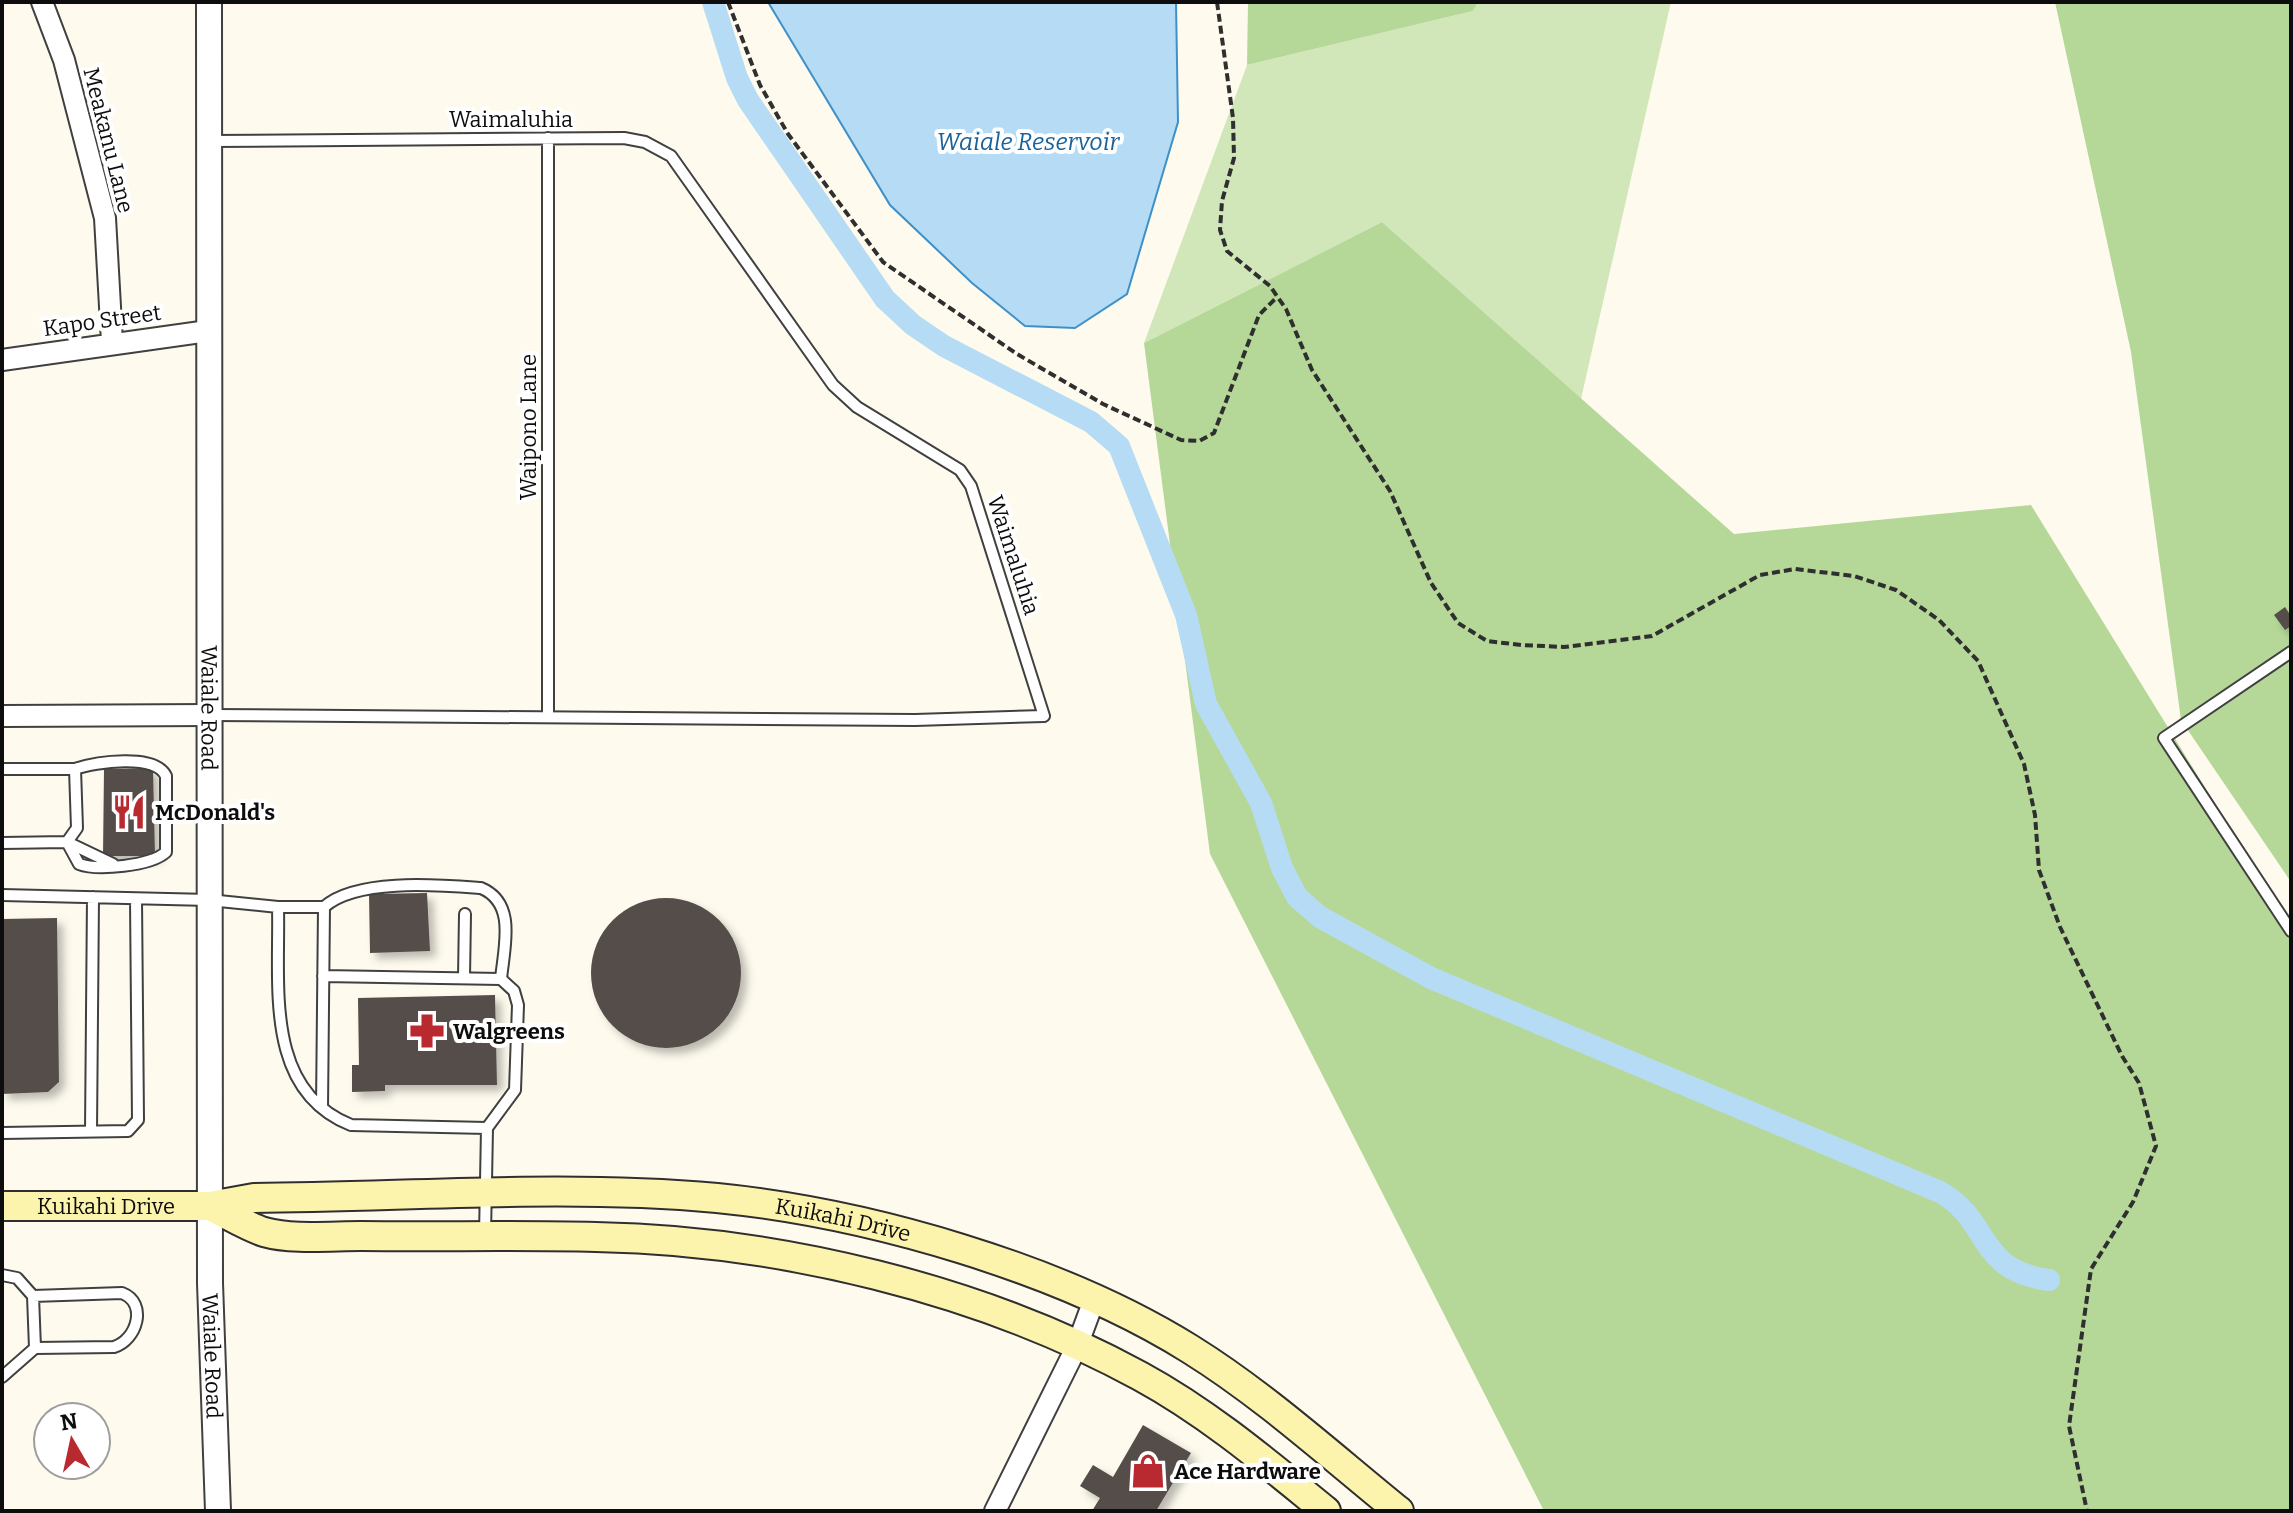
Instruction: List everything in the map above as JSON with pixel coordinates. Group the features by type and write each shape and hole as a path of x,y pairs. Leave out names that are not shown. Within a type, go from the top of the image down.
{"main road":[{"name":"Kuikahi Drive","path":"2,1206 210,1206 254,1198 613,1193 714,1198 792,1208 972,1253 1094,1300 1200,1356 1244,1386 1399,1511"},
{"name":"Kuikahi Drive","path":"210,1206 266,1232 652,1238 750,1250 817,1262 968,1302 1034,1325 1141,1377 1202,1415 1326,1511"}],"street":[{"name":"Meakanu Lane","path":"42,2 64,60 105,218 112,342"},
{"name":"Waiale Road","path":"209,2 210,1206 218,1511"},
{"name":"Kapo Street","path":"2,360 112,342 208,331"},
{"path":"2,716 210,715"},
{"path":"995,1511 1077,1346 1094,1300"}],"lane":[{"name":"Waipono Lane","path":"548,138 548,715"},
{"name":"Waimaluhia","path":"210,141 624,138 645,142 671,156 833,385 857,407 960,470 971,486 1044,716 915,720 210,715"},
{"path":"2291,652 2164,738 2291,931"},
{"path":"2,769 75,769 93,763 151,762 161,767 166,776 166,852 147,864 113,864 94,870 79,864 67,842"},
{"path":"67,842 77,828 75,769"},
{"path":"2,843 67,842"},
{"path":"2,895 209,900 278,907 324,907 335,897 365,888 481,888 494,893 503,907 505,941 501,979"},
{"path":"91,1131 93,897"},
{"path":"2,1133 128,1131 138,1120 136,899"},
{"path":"278,907 283,1052 293,1073 330,1117 351,1125 487,1128"},
{"path":"322,1108 324,907"},
{"path":"464,978 465,914"},
{"path":"323,976 501,979 514,991 518,1005 517,1075 510,1100 487,1128 485,1237"},
{"path":"2,1275 17,1278 33,1296 35,1348"},
{"path":"2,1377 35,1348 114,1347 126,1343 133,1335 136,1305 130,1296 122,1293 33,1296"}],"path":[{"path":"728,2 760,85 788,134 883,262 1017,354 1103,404 1181,440 1199,441 1214,433 1259,315 1277,297"},
{"path":"1217,2 1233,118 1234,158 1222,201 1220,230 1227,251 1270,286 1277,297 1312,370 1390,491 1431,583 1458,623 1487,641 1564,647 1652,636 1760,575 1795,569 1854,576 1896,590 1939,620 1978,661 2024,764 2035,815 2039,870 2060,927 2122,1056 2139,1083 2156,1146 2133,1202 2091,1269 2069,1426 2087,1511"}],"green space":[{"path":"1248,2 1478,2 1473,11 1247,65"},
{"path":"1478,2 1671,2 1581,399 1382,222 1144,343 1247,65 1473,11"},
{"path":"2055,2 2291,2 2291,882 2181,720 2131,352"},
{"path":"1382,222 1734,534 2031,505 2291,927 2291,1511 1544,1511 1210,854 1144,343"}],"water":[{"name":"Waiale Reservoir","path":"768,2 1176,2 1178,122 1127,294 1075,328 1025,326 972,283 890,205"}],"building":[{"path":"2285,607 2291,616 2291,626 2285,630 2274,615"},
{"name":"McDonald's","path":"153,768 155,856 103,856 104,769"},
{"path":"427,893 430,951 370,953 369,894"},
{"path":"666,898 695,903 719,920 736,944 741,973 736,1002 719,1026 695,1043 666,1048 637,1043 613,1026 596,1002 591,973 596,944 613,920 637,903"},
{"path":"57,918 59,1082 48,1092 2,1094 2,919"},
{"name":"Walgreens","path":"495,995 497,1085 385,1085 385,1091 352,1092 352,1065 359,1065 358,998"},
{"name":"Ace Hardware","path":"1143,1425 1191,1453 1156,1511 1092,1511 1100,1498 1080,1486 1093,1465 1113,1477"}],"waterway":[{"path":"713,2 737,78 748,100 885,299 913,325 944,346 1091,422 1119,446 1186,615 1206,704 1261,803 1282,868 1297,897 1320,917 1431,978 1940,1192 1969,1217 1986,1243 2008,1266 2025,1275 2049,1280"}],"place":[{"name":"McDonald's","path":"129,812"},
{"name":"Walgreens","path":"427,1031"},
{"name":"Ace Hardware","path":"1148,1471"}]}
